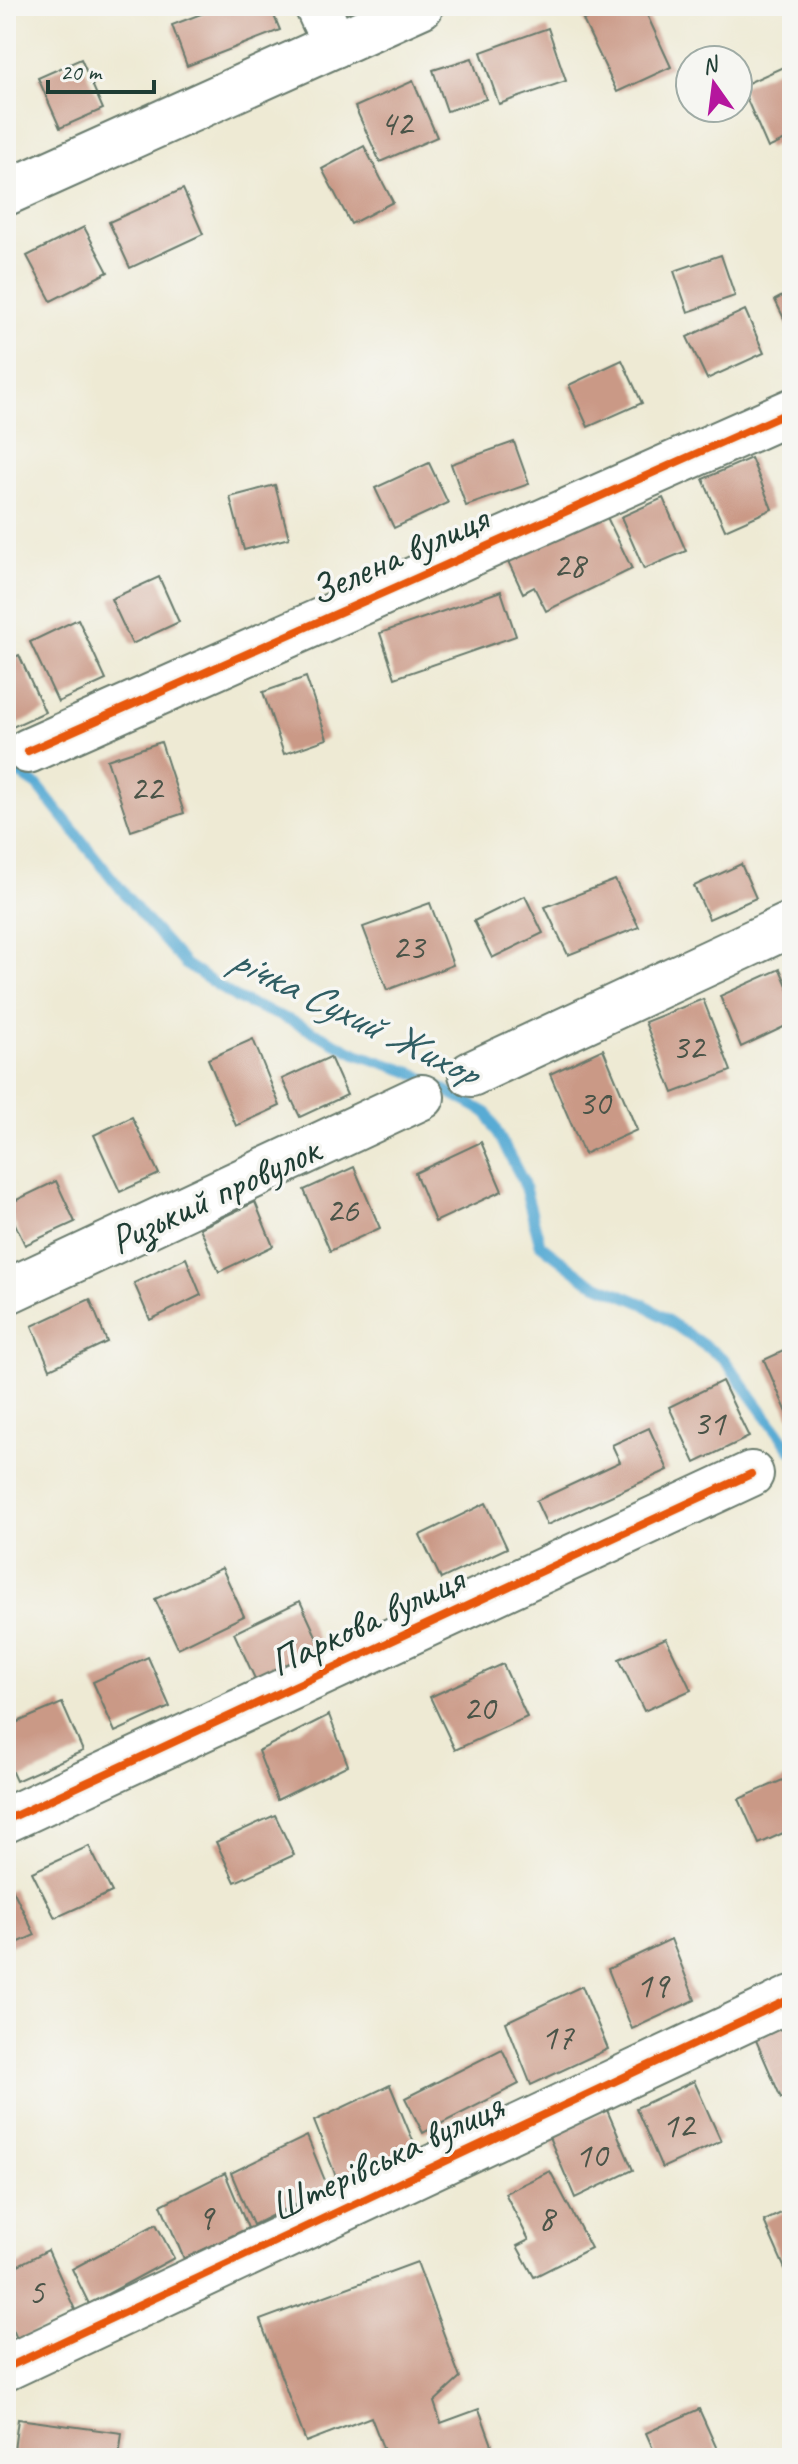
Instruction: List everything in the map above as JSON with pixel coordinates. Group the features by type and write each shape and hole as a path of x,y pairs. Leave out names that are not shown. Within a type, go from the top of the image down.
{"street":[{"path":"317,6 335,45"},
{"path":"6,193 421,6"},
{"name":"Зелена вулиця","path":"28,751 792,411"},
{"path":"471,1074 792,924"},
{"name":"Ризький провулок","path":"6,1292 422,1097"},
{"name":"Паркова вулиця","path":"6,1820 751,1474"},
{"name":"Штерівська вулиця","path":"6,2368 792,1998"}],"building":[{"path":"222,6 270,6 280,30 187,66 172,25"},
{"path":"613,6 643,6 671,67 617,92 583,20"},
{"path":"548,28 566,81 499,104 481,52"},
{"path":"472,58 486,99 447,111 433,70"},
{"path":"81,59 103,109 60,128 38,78"},
{"path":"792,63 792,137 768,148 754,116 754,80"},
{"path":"413,81 437,137 380,162 355,107"},
{"path":"364,146 393,202 351,224 322,169"},
{"path":"183,189 203,234 130,268 109,222"},
{"path":"84,227 108,272 51,301 27,256"},
{"path":"721,255 735,296 688,312 674,271"},
{"path":"792,291 792,335 775,300"},
{"path":"745,310 764,353 707,379 687,337"},
{"path":"622,360 642,403 588,427 569,385"},
{"path":"514,442 529,484 466,506 451,464"},
{"path":"751,458 772,509 725,530 703,479"},
{"path":"429,463 448,503 394,528 375,488"},
{"path":"275,485 289,538 244,550 230,497"},
{"path":"663,498 686,551 644,569 621,517"},
{"path":"604,511 632,569 546,611 534,587 523,593 507,559"},
{"path":"159,577 179,622 132,644 111,599"},
{"path":"501,591 516,636 395,678 380,633"},
{"path":"78,619 106,680 58,702 30,642"},
{"path":"19,655 45,712 6,730 6,661"},
{"path":"306,677 327,739 284,754 263,692"},
{"path":"161,742 184,813 131,831 107,760"},
{"path":"741,864 756,898 709,919 694,886"},
{"path":"615,880 639,927 568,955 545,907"},
{"path":"525,896 543,933 492,958 474,921"},
{"path":"430,903 453,965 387,990 363,927"},
{"path":"780,969 792,997 792,1023 741,1047 720,996"},
{"path":"703,999 731,1071 673,1093 645,1022"},
{"path":"253,1039 280,1106 236,1126 208,1059"},
{"path":"603,1049 637,1130 584,1154 550,1074"},
{"path":"330,1057 347,1095 300,1117 282,1079"},
{"path":"132,1117 159,1174 120,1192 94,1135"},
{"path":"481,1142 502,1191 435,1222 415,1173"},
{"path":"354,1167 380,1228 330,1251 304,1190"},
{"path":"56,1181 75,1222 25,1245 6,1205"},
{"path":"255,1202 273,1246 219,1272 200,1228"},
{"path":"186,1258 201,1295 150,1320 134,1283"},
{"path":"90,1299 107,1342 50,1369 32,1326"},
{"path":"792,1347 792,1415 789,1417 764,1360"},
{"path":"722,1381 749,1437 695,1463 669,1407"},
{"path":"649,1428 668,1470 547,1525 536,1501 620,1462 612,1445"},
{"path":"486,1503 507,1548 441,1579 420,1535"},
{"path":"222,1568 244,1616 178,1648 155,1599"},
{"path":"300,1601 322,1649 256,1681 234,1633"},
{"path":"666,1638 691,1690 644,1711 619,1659"},
{"path":"148,1657 170,1707 115,1732 93,1682"},
{"path":"503,1664 527,1717 455,1750 430,1697"},
{"path":"62,1703 83,1751 16,1781 6,1759 6,1727"},
{"path":"329,1715 348,1765 277,1800 258,1751"},
{"path":"792,1776 792,1829 759,1844 739,1799"},
{"path":"275,1815 294,1855 235,1882 216,1842"},
{"path":"89,1846 112,1892 55,1918 32,1872"},
{"path":"12,1888 35,1935 6,1948 6,1891"},
{"path":"671,1939 695,2000 632,2029 608,1969"},
{"path":"582,1986 608,2049 531,2085 506,2022"},
{"path":"792,2021 792,2093 781,2098 755,2038"},
{"path":"502,2049 519,2084 423,2133 405,2098"},
{"path":"694,2081 721,2141 662,2168 636,2108"},
{"path":"390,2085 416,2148 339,2184 314,2121"},
{"path":"607,2110 633,2170 575,2198 549,2137"},
{"path":"307,2136 328,2188 253,2225 231,2173"},
{"path":"550,2171 591,2248 534,2277 517,2246 529,2240 505,2193"},
{"path":"225,2173 248,2228 184,2259 161,2205"},
{"path":"792,2208 792,2277 789,2278 764,2221"},
{"path":"156,2224 174,2258 89,2304 72,2269"},
{"path":"48,2250 76,2312 18,2341 6,2314 6,2271"},
{"path":"417,2262 460,2378 434,2402 441,2423 479,2409 493,2448 465,2458 387,2458 371,2417 306,2442 260,2320"},
{"path":"699,2409 721,2458 657,2458 646,2433"},
{"path":"18,2419 122,2433 119,2458 13,2458"}],"waterway":[{"name":"річка Сухий Жихор","path":"6,765 38,786 185,964 238,999 292,1021 357,1054 416,1074 487,1113 523,1181 540,1244 587,1280 644,1304 724,1359 792,1451"}],"cycle path":[{"path":"28,751 792,411"},
{"path":"6,1820 751,1474"},
{"path":"6,2368 792,1998"}]}
